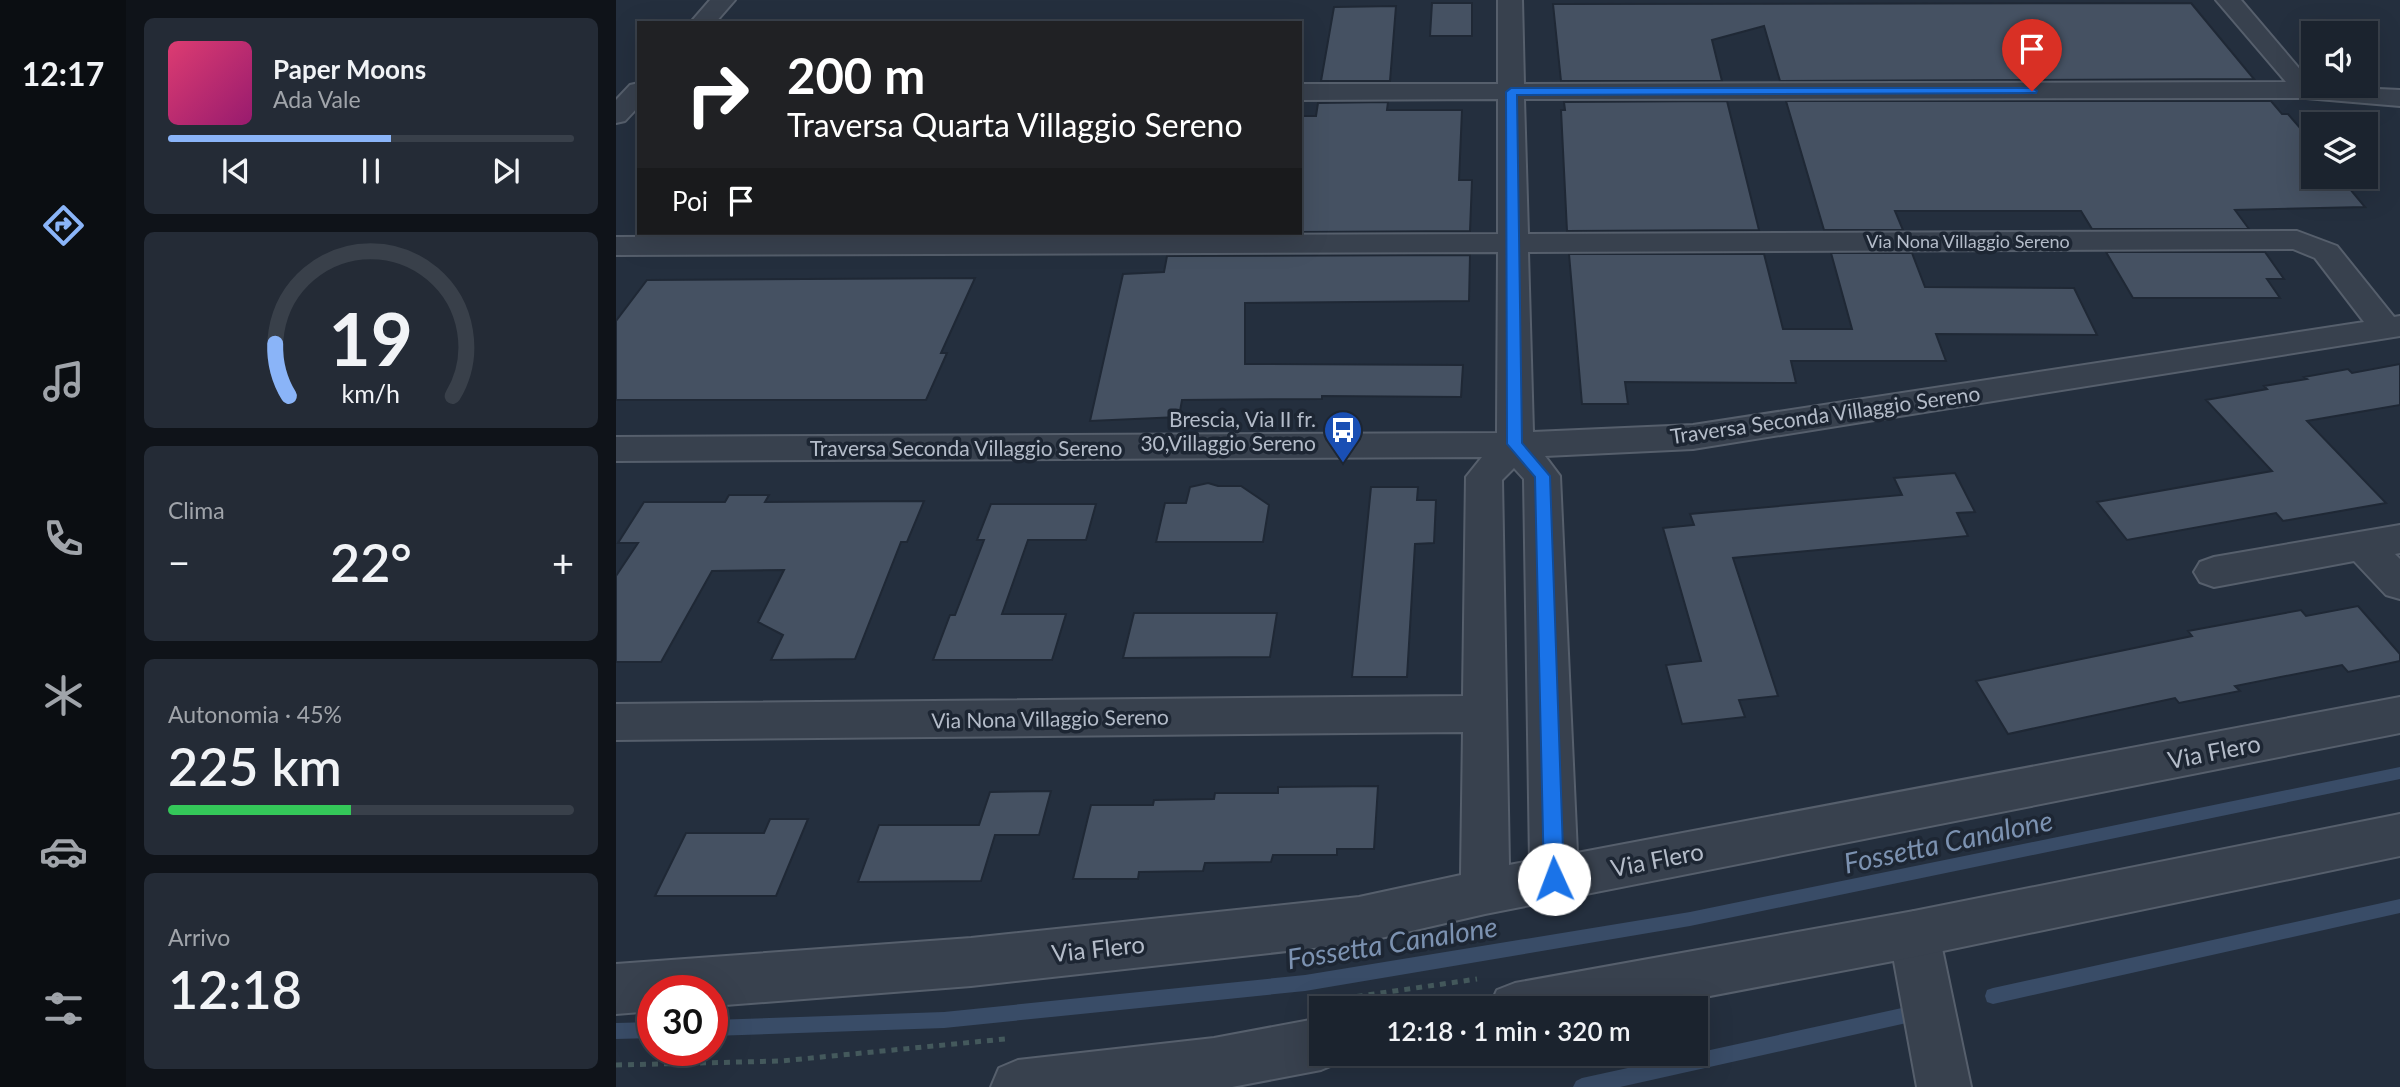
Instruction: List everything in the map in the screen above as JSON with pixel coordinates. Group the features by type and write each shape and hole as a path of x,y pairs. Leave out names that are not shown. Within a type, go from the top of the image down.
{"street":[{"path":"704,21 723,0"},
{"path":"1510,0 1515,444 1542,476 1554,879"},
{"path":"2228,0 2301,84"},
{"path":"1302,92 2301,90"},
{"path":"616,116 632,94"},
{"path":"2378,96 2400,98"},
{"name":"Via Nona Villaggio Sereno","path":"616,246 2297,240 2326,252 2392,326"},
{"name":"Traversa Seconda Villaggio Sereno","path":"616,449 1515,444 1693,437 2392,326"},
{"path":"1485,892 1484,477 1515,444"},
{"path":"2214,572 2382,542 2400,584"},
{"name":"Via Nona Villaggio Sereno","path":"616,722 1484,714"},
{"name":"Via Flero","path":"616,989 971,962 1359,920 1485,892 2400,715"},
{"path":"1501,993 1914,934 2400,835"},
{"path":"1914,934 1944,1087"},
{"path":"1014,1063 1214,1064 1309,1028"}],"path":[{"path":"1483,996 1501,993"},
{"path":"616,1065 781,1061 1014,1063"}],"building":[{"path":"1432,3 1472,3 1472,36 1430,36"},
{"path":"2191,3 2254,79 1780,81 1764,26 1712,40 1722,81 1561,81 1553,4"},
{"path":"1396,6 1390,81 1321,81 1334,7"},
{"path":"1727,101 1759,230 1567,231 1561,110 1565,110 1564,102"},
{"path":"1786,101 2271,101 2301,129 2301,189 2350,189 2365,207 2235,210 2249,229 2092,229 2081,211 1895,211 1903,230 1824,230"},
{"path":"1388,102 1387,110 1462,110 1459,180 1472,180 1470,231 1302,232 1302,116 1316,116 1318,103"},
{"path":"2106,252 2265,252 2284,279 2267,279 2280,298 2133,298"},
{"path":"1831,253 1912,253 1925,287 2074,288 2097,335 1936,334 1946,361 1791,361 1796,383 1625,382 1628,404 1582,404 1569,254 1764,254 1783,329 1852,329"},
{"path":"1470,255 1469,301 1245,303 1245,364 1463,365 1461,397 1322,396 1322,399 1182,400 1179,417 1090,421 1123,274 1164,272 1167,256"},
{"path":"975,278 941,353 947,353 926,400 616,400 616,321 647,280"},
{"path":"2400,364 2400,405 2307,421 2386,503 2283,521 2276,513 2127,540 2097,502 2272,471 2206,400 2307,379 2304,377 2348,369 2352,373"},
{"path":"1955,473 1975,512 1957,513 1968,536 1733,558 1778,696 1739,700 1745,717 1682,724 1666,665 1701,661 1663,528 1694,525 1690,514 1902,495 1894,478"},
{"path":"1208,483 1241,486 1269,505 1263,542 1156,542 1165,503 1186,503 1190,487"},
{"path":"1371,487 1418,487 1417,500 1436,500 1434,543 1415,544 1407,677 1352,677"},
{"path":"729,495 769,495 765,502 924,501 907,542 901,542 855,659 771,660 783,635 758,622 784,570 712,571 661,662 616,662 616,576 638,543 618,543 644,502 725,502"},
{"path":"991,504 1096,504 1086,540 1028,540 1002,614 1066,614 1052,660 933,660 950,615 955,615 984,540 977,540"},
{"path":"2358,606 2400,654 2400,661 2348,672 2342,665 2235,686 2240,691 2179,703 2175,698 2008,734 1976,681 2192,636 2188,631 2301,610 2306,616"},
{"path":"1134,613 1277,613 1270,657 1123,658"},
{"path":"1378,786 1374,849 1337,849 1337,855 1273,855 1271,862 1205,863 1203,871 1139,872 1138,879 1073,879 1091,805 1153,805 1154,800 1214,799 1215,793 1278,793 1278,787"},
{"path":"1051,791 1039,835 995,835 981,881 858,882 879,825 979,825 990,792"},
{"path":"770,819 808,819 776,896 655,896 686,833 764,833"}],"waterway":[{"name":"Fossetta Canalone","path":"728,1027 944,1020 1305,983 1690,919 2400,773"},
{"name":"Fossetta Canalone","path":"1993,996 2400,906"},
{"name":"Fossetta Canalone","path":"1582,1087 1911,1014"},
{"name":"Fossetta Canalone","path":"616,1031 637,1030"}],"place":[{"name":"Brescia, Via II fr. 30,Villaggio Sereno","path":"1343,464"}],"route":[{"path":"1554,879 1542,476 1515,444 1511,92 2032,91"}]}
